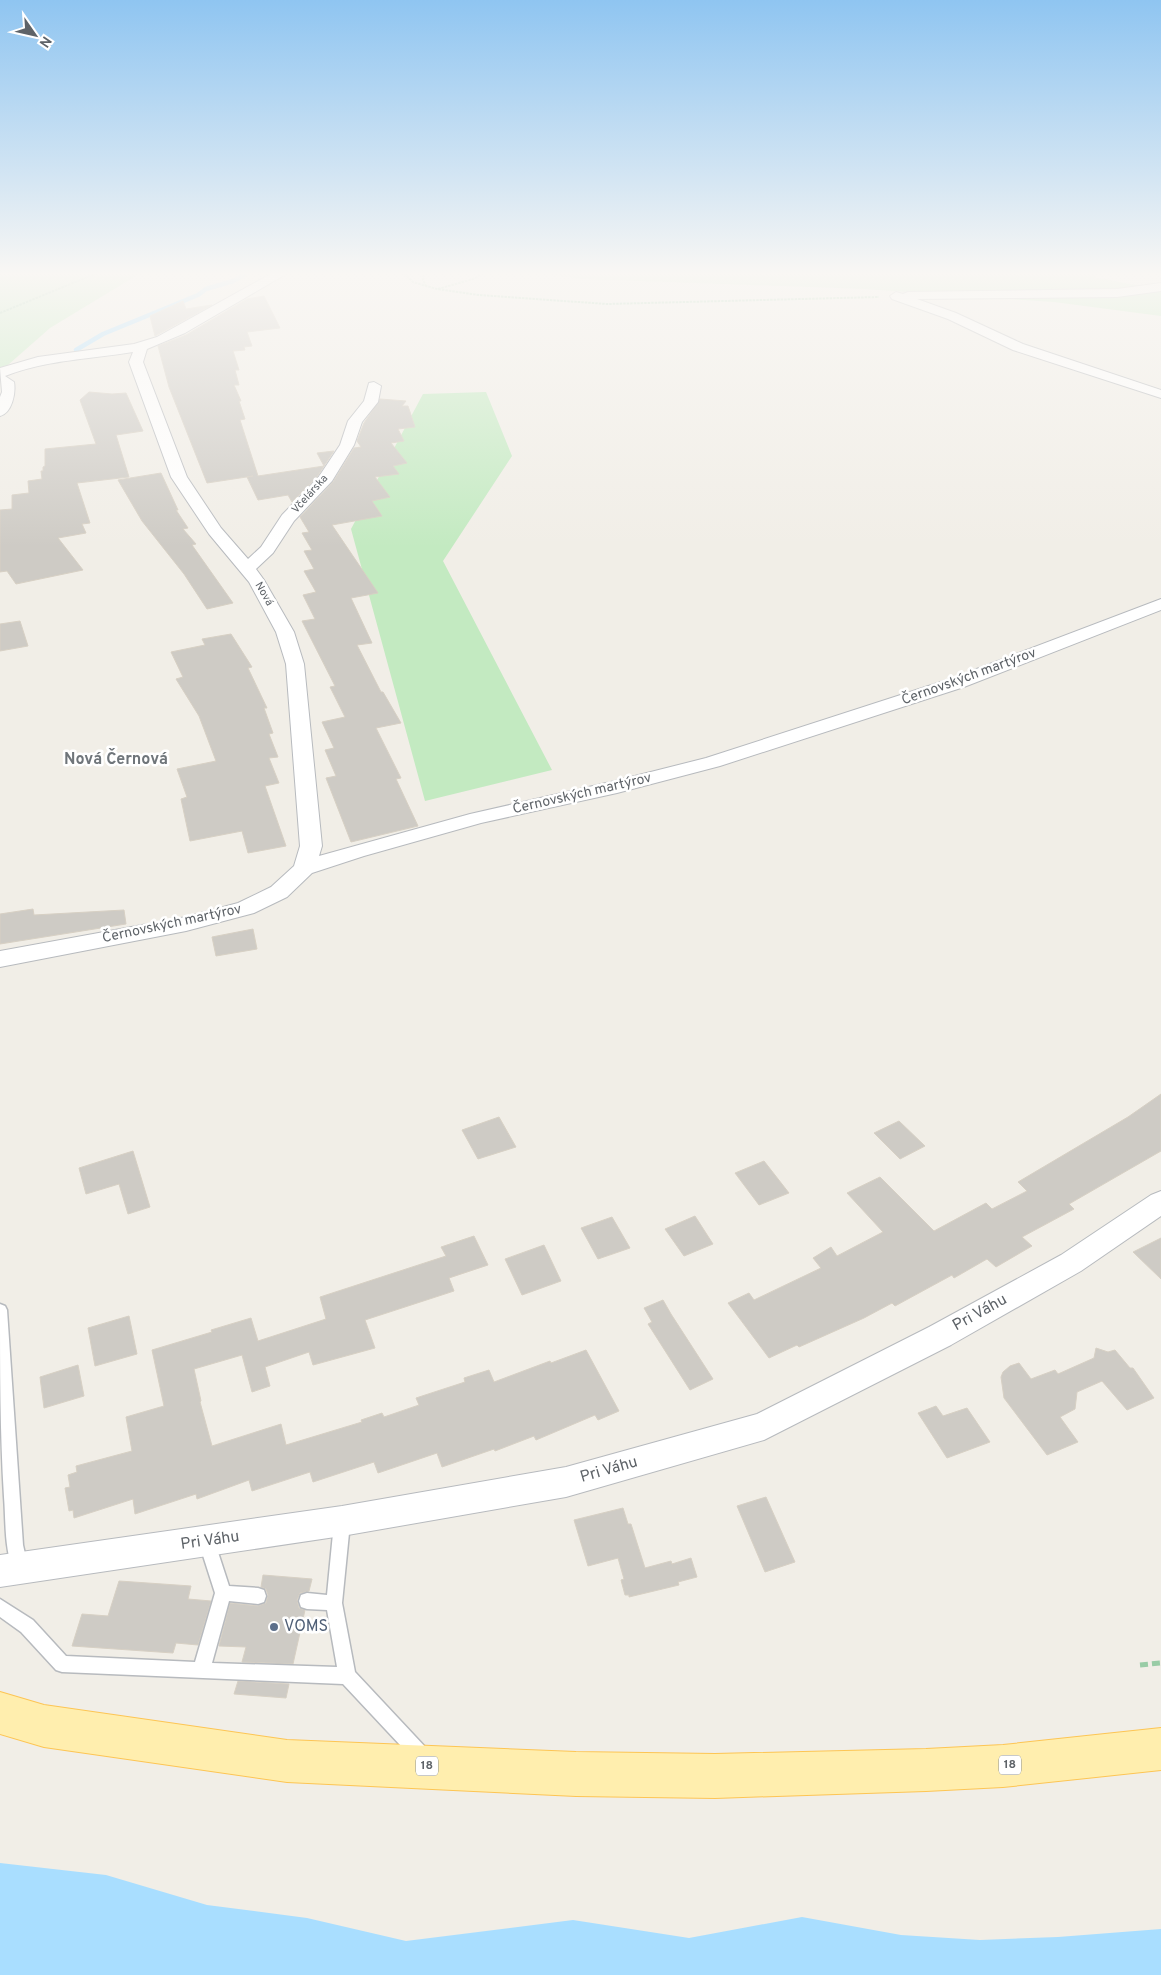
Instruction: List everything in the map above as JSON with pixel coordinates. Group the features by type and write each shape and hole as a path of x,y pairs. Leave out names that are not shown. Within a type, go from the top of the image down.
{"main road":[{"name":"18","path":"0,1713 44,1726 287,1761 576,1774 715,1776 859,1773 1003,1766 1161,1749"}],"street":[{"path":"0,373 34,363"},
{"name":"Nová","path":"136,363 179,477 215,531 256,580 285,632 295,664 304,752 310,846 304,868"},
{"path":"1067,363 1161,394"},
{"path":"0,378 7,382 9,392 0,412"},
{"name":"Včelárska","path":"247,570 267,550 288,518 324,481 346,445 355,421 371,402 374,386"},
{"name":"Černovských martýrov","path":"0,959 186,924 246,908 279,892 304,868 356,851 477,818 617,787 713,762 957,683 1161,604"},
{"name":"Pri Váhu","path":"10,1570 342,1521 566,1482 764,1426 940,1336 1062,1268 1161,1202"}],"lane":[{"path":"0,1310 15,1545 10,1570"},
{"path":"342,1521 334,1603 347,1676 431,1766"},
{"path":"201,1672 223,1593 206,1542"},
{"path":"223,1593 258,1596"},
{"path":"307,1601 334,1603"},
{"path":"0,1607 27,1626 62,1664 201,1672 347,1676"}],"path":[{"path":"1140,1666 1161,1663"}],"green space":[{"path":"0,363 10,363 0,372"},
{"path":"486,392 512,456 443,561 552,770 425,801 351,529 423,394"}],"water":[{"path":"0,1863 106,1875 207,1905 307,1918 406,1941 573,1920 689,1938 802,1917 901,1935 980,1940 1058,1937 1161,1929 1161,1975 0,1975"}],"building":[{"path":"163,363 237,363 239,370 235,370 239,385 234,385 241,401 239,401 245,419 240,420 258,476 324,466 317,477 292,502 288,495 258,500 247,477 253,476 207,483 169,387"},
{"path":"89,392 126,393 143,431 116,435 129,477 77,483 90,523 82,524 86,533 58,538 83,570 16,584 7,571 0,572 0,510 12,509 12,495 29,493 28,481 42,479 41,471 43,471 45,466 45,449 96,444 80,400"},
{"path":"380,399 406,401 402,406 408,406 415,427 398,429 404,441 391,443 407,463 393,466 399,474 375,477 390,497 372,501 382,516 332,525 378,593 351,598 372,643 357,645 381,692 383,692 401,723 376,728 401,778 396,779 418,826 351,842 326,778 336,776 325,750 334,748 322,722 345,717 330,687 335,686 302,621 315,619 303,595 316,592 304,571 314,569 304,551 312,550 302,533 309,532 300,517 333,482 354,448 361,447 357,441 364,423"},
{"path":"334,451 324,466 317,453"},
{"path":"161,473 178,510 176,510 188,528 183,529 196,544 192,545 233,603 207,609 184,574 142,521 118,480"},
{"path":"20,621 28,646 0,651 0,624"},
{"path":"231,634 252,667 248,668 267,708 264,708 273,733 269,734 278,757 269,758 279,783 265,786 286,846 248,853 242,831 190,841 181,799 187,797 177,769 216,761 199,716 176,679 183,677 171,652 205,645 202,639"},
{"path":"33,909 34,915 124,910 126,924 0,944 0,914"},
{"path":"253,929 257,949 216,956 212,937"},
{"path":"1161,1094 1161,1151 1069,1204 1074,1209 1022,1237 1032,1246 996,1267 987,1259 954,1278 952,1275 895,1306 892,1303 864,1318 799,1347 797,1345 769,1358 728,1303 749,1293 754,1300 821,1268 813,1258 831,1247 837,1256 883,1232 847,1193 880,1177 934,1231 986,1203 992,1209 1027,1191 1018,1182 1128,1117"},
{"path":"499,1117 516,1147 478,1159 462,1130"},
{"path":"899,1121 925,1146 900,1159 874,1133"},
{"path":"133,1151 150,1207 128,1214 119,1184 86,1194 79,1168"},
{"path":"764,1161 789,1193 759,1205 735,1173"},
{"path":"695,1216 713,1244 684,1256 665,1229"},
{"path":"612,1217 630,1248 598,1259 581,1228"},
{"path":"474,1236 488,1265 449,1278 454,1291 365,1320 375,1348 313,1365 309,1352 265,1367 270,1386 252,1392 242,1355 194,1369 200,1402 212,1446 281,1424 286,1445 362,1422 361,1420 382,1413 384,1417 419,1405 416,1398 465,1382 464,1378 489,1370 494,1382 586,1350 619,1411 598,1420 595,1415 536,1440 534,1436 495,1451 494,1449 442,1467 437,1453 378,1473 374,1462 313,1482 310,1472 252,1491 249,1480 197,1499 196,1494 135,1514 133,1499 74,1518 73,1510 69,1511 65,1488 70,1487 68,1475 77,1472 76,1466 132,1451 126,1417 164,1406 152,1350 251,1318 258,1341 326,1319 320,1297 446,1256 441,1247"},
{"path":"1161,1238 1161,1279 1133,1252"},
{"path":"544,1245 561,1281 522,1295 505,1259"},
{"path":"663,1300 713,1379 690,1390 648,1324 652,1322 644,1308"},
{"path":"129,1316 137,1354 95,1366 88,1328"},
{"path":"1096,1348 1108,1352 1115,1350 1130,1368 1133,1368 1154,1398 1127,1410 1102,1381 1077,1392 1075,1409 1060,1417 1078,1442 1047,1455 1004,1398 1001,1377 1003,1372 1010,1366 1019,1363 1031,1379 1055,1370 1058,1374 1094,1358"},
{"path":"78,1365 84,1396 44,1408 40,1377"},
{"path":"936,1406 943,1416 967,1408 990,1442 947,1458 918,1413"},
{"path":"766,1497 795,1562 765,1572 737,1506"},
{"path":"623,1508 628,1524 631,1524 645,1568 671,1561 672,1564 691,1558 697,1577 678,1582 679,1585 629,1597 629,1595 625,1595 621,1580 624,1579 618,1558 588,1566 574,1520"},
{"path":"263,1575 312,1579 309,1591 300,1593 297,1600 299,1608 305,1610 293,1664 242,1662 246,1647 219,1646 230,1603 258,1606 266,1603 268,1595 266,1589 261,1587"},
{"path":"119,1581 191,1586 188,1599 211,1601 198,1645 176,1643 173,1653 72,1646 82,1614 108,1616"},
{"path":"238,1681 289,1684 286,1698 234,1694"}],"place":[{"name":"VOMS","path":"274,1627"}],"district":[{"name":"Nová Černová","path":"116,760"}]}
